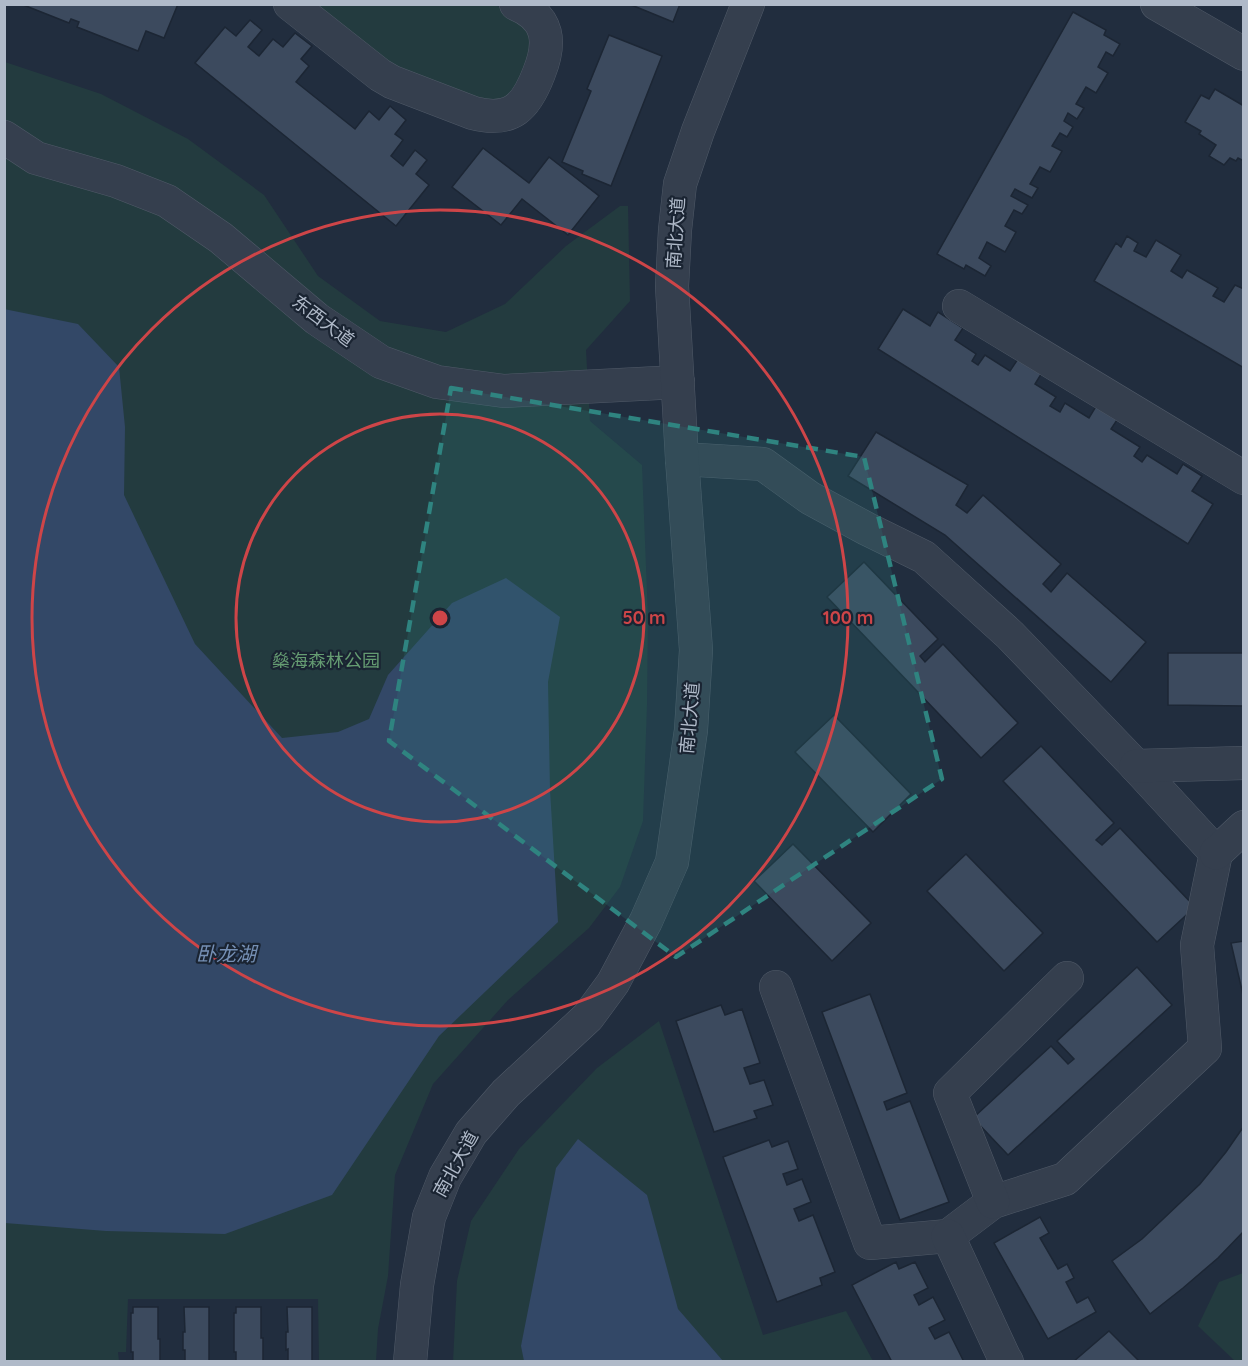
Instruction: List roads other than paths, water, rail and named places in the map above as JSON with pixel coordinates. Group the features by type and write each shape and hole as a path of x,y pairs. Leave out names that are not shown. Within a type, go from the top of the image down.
{"street":[{"path":"296,7 380,75 392,82 473,113 497,116 519,107 531,93 547,48 546,35 540,22 516,4"},
{"name":"南北大道","path":"410,1362 417,1285 429,1217 445,1177 471,1133 506,1093 588,1017 613,983 646,921 672,862 691,730 696,650 672,286 675,230 680,184 698,131 748,4"},
{"path":"1157,4 1244,54"},
{"name":"东西大道","path":"4,137 36,158 116,181 168,201 221,238 317,319 381,362 437,382 504,391 678,382"},
{"path":"959,306 1244,478"},
{"path":"682,459 763,464 810,498 924,557 1010,635 1216,853"},
{"path":"1136,766 1244,763"},
{"path":"776,987 870,1243 948,1236 993,1202 1065,1179 1205,1048 1197,945 1216,853 1244,827"},
{"path":"993,1202 950,1093 1068,978"},
{"path":"948,1236 1007,1362"}],"water":[{"name":"卧龙湖","path":"4,309 78,324 119,367 125,427 124,495 195,644 282,738 338,732 369,719 388,675 452,603 506,578 560,617 548,682 550,790 558,922 439,1036 332,1195 225,1234 106,1231 5,1223"},
{"path":"578,1139 647,1195 678,1309 723,1361 524,1361 521,1346 556,1168"}],"park label":[{"name":"燊海森林公园","path":"326,661"}]}
